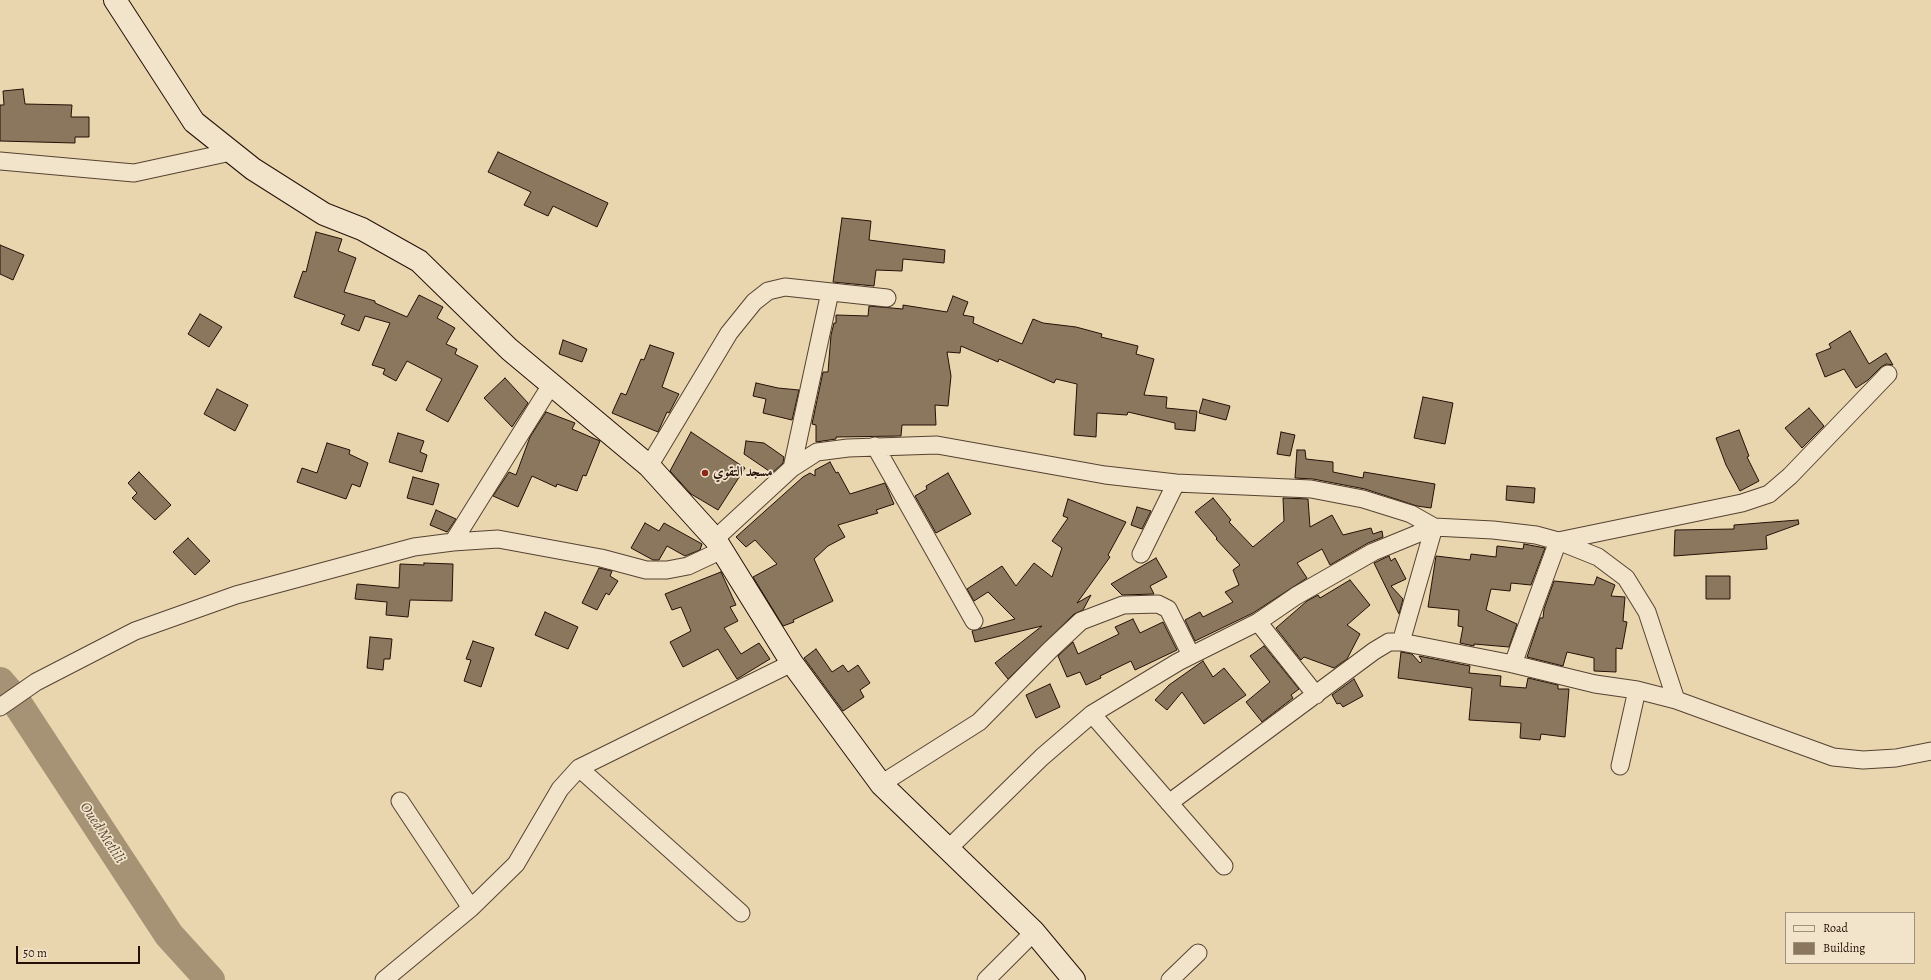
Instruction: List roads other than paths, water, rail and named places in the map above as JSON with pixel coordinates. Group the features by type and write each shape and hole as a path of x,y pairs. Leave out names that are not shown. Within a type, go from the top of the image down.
{"main road":[{"path":"115,0 194,122 253,169 324,214 362,229 418,261 509,349 648,466 719,544 792,663 881,784 1034,932 1074,980"}],"street":[{"path":"0,161 134,173 231,152"},
{"path":"648,466 729,333 754,302 768,291 785,286 887,298"},
{"path":"792,468 830,292"},
{"path":"1558,541 1742,503 1768,494 1790,476 1888,374"},
{"path":"453,542 551,385"},
{"path":"0,707 36,682 135,631 236,595 414,547 453,542 498,539 601,558 646,570 668,570 688,566 719,544 792,468 817,452 848,448 937,445 1105,475 1176,483 1311,489 1363,499 1411,514 1434,528"},
{"path":"875,446 974,621"},
{"path":"1141,554 1176,483"},
{"path":"1401,642 1434,528"},
{"path":"948,849 1042,757 1092,714 1191,655 1258,622 1296,596 1373,552 1434,528 1493,530 1536,535 1558,541 1598,557 1626,578 1647,612 1676,700"},
{"path":"1513,664 1558,541"},
{"path":"881,784 979,722 1050,650 1081,621 1123,605 1158,604 1168,609 1191,655"},
{"path":"1258,622 1316,695"},
{"path":"1169,803 1389,642 1401,642 1513,664 1595,684 1637,690 1676,700 1833,757 1863,760 1883,759 1931,751"},
{"path":"384,980 471,908 516,864 560,789 579,768 792,663"},
{"path":"1620,766 1637,690"},
{"path":"1092,714 1224,866"},
{"path":"579,768 741,913"},
{"path":"400,802 471,908"},
{"path":"986,980 1034,932"},
{"path":"1170,980 1198,953"}],"waterway":[{"name":"Oued Metlili","path":"0,682 13,697 169,935 210,980"}],"place":[{"name":"مسجد التقوي","path":"705,473"}]}
